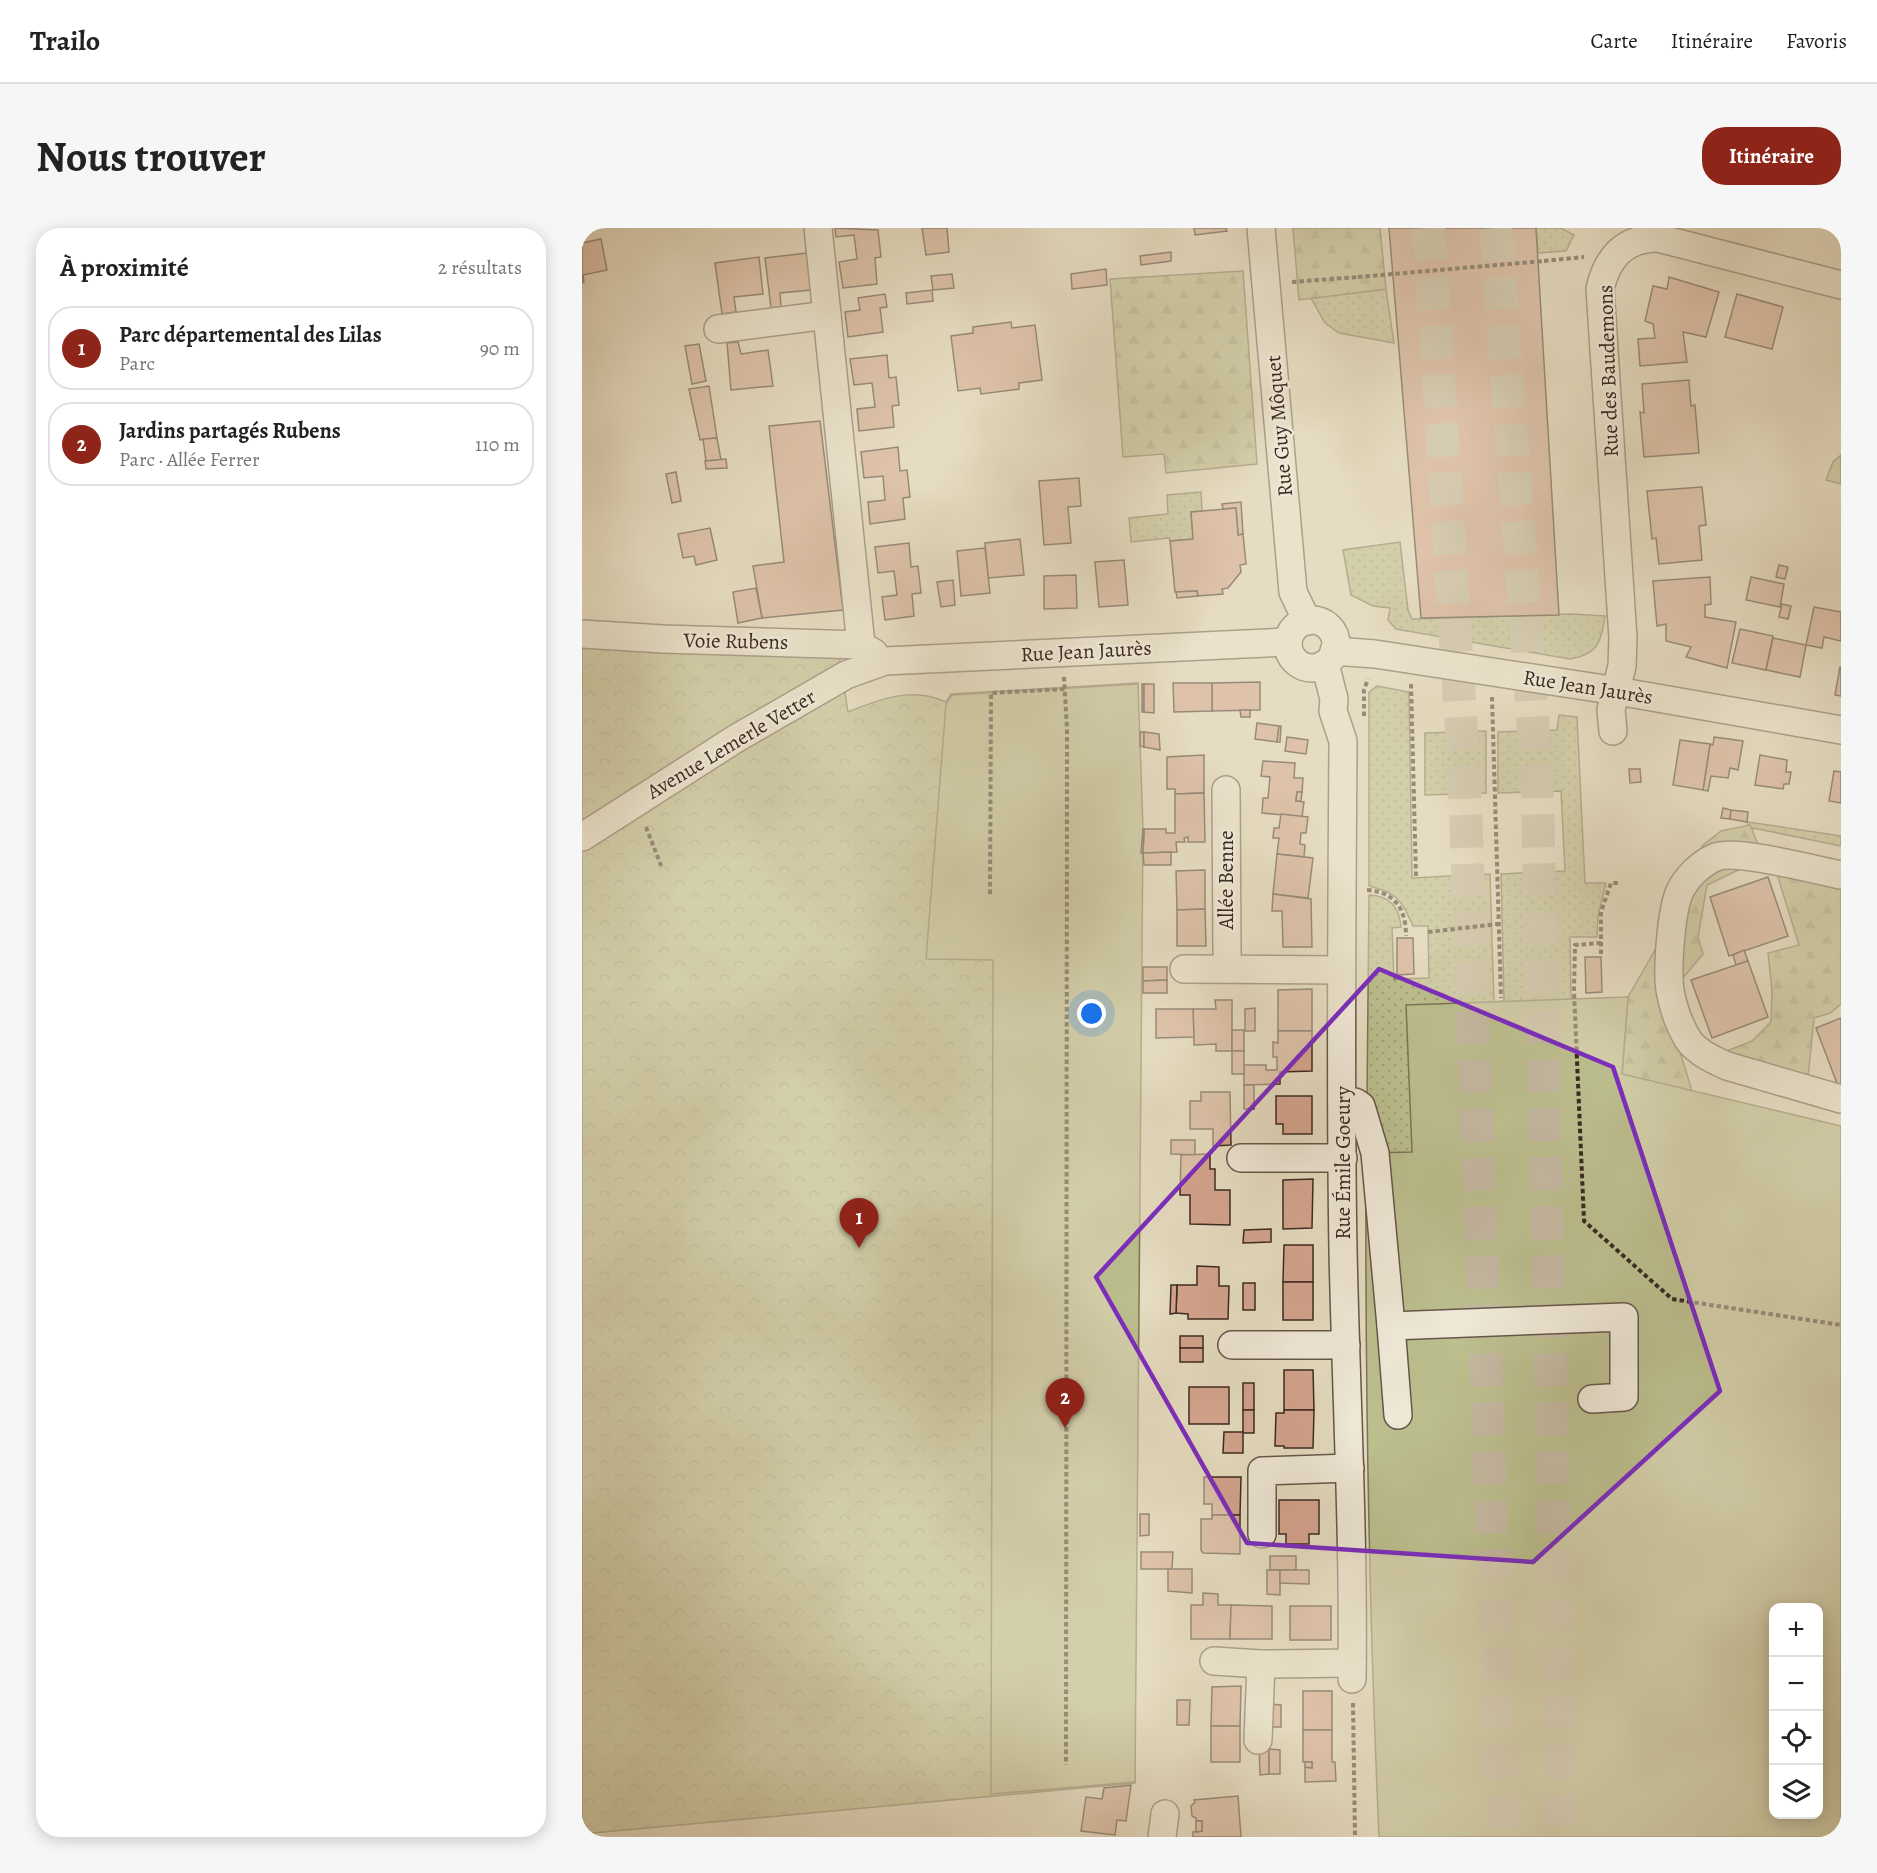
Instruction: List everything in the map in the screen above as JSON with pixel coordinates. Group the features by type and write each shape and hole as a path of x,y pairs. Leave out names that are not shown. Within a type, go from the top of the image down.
{"street":[{"path":"818,228 861,645 885,661"},
{"name":"Rue Guy Môquet","path":"1261,228 1293,592 1306,621"},
{"name":"Rue des Baudemons","path":"1612,731 1611,710 1622,666 1623,638 1600,289 1604,273 1613,256 1634,242 1646,238 1658,238 1841,285"},
{"path":"718,329 827,315"},
{"path":"1315,620 1329,628 1336,643 1330,658 1310,669 1303,667 1291,657 1288,642 1294,628 1306,621 1315,620"},
{"name":"Voie Rubens","path":"582,634 663,639 861,645"},
{"name":"Rue Jean Jaurès","path":"885,661 1288,642"},
{"name":"Rue Jean Jaurès","path":"1330,658 1375,654 1617,691 1841,730"},
{"name":"Rue Émile Goeury","path":"1330,658 1334,711 1343,741 1342,1102 1353,1587 1352,1671"},
{"name":"Avenue Lemerle Vetter","path":"582,837 736,738 846,675 885,661"},
{"name":"Allée Benne","path":"1226,790 1228,969"},
{"path":"1841,875 1740,855 1718,856 1702,865 1687,880 1676,904 1670,989 1682,1028 1691,1043 1710,1058 1727,1066 1841,1099"},
{"path":"1184,969 1341,970"},
{"path":"1342,1102 1355,1101 1361,1106 1375,1153 1398,1414"},
{"path":"1241,1158 1343,1158"},
{"path":"1391,1326 1623,1317 1624,1397 1592,1399"},
{"path":"1232,1345 1346,1345"},
{"path":"1262,1534 1262,1471 1350,1468"},
{"path":"1214,1661 1352,1671"},
{"path":"1258,1740 1261,1664"}],"path":[{"path":"1267,284 1583,257"},
{"path":"1411,680 1416,877"},
{"path":"990,894 991,693 1065,687 1067,729 1066,1765"},
{"path":"1491,693 1501,998"},
{"path":"649,830 662,868"},
{"path":"1601,954 1601,912 1611,883 1619,883"},
{"path":"1363,890 1390,896 1400,907 1406,925 1406,936"},
{"path":"1428,932 1498,924"},
{"path":"1601,943 1575,945 1574,991 1584,1221 1672,1299 1841,1325"},
{"path":"1352,1671 1354,1837"}],"highlighted area":[{"path":"1379,969 1613,1067 1720,1391 1533,1562 1247,1543 1096,1277"}],"green space":[{"path":"1293,228 1380,228 1386,289 1299,300"},
{"path":"1536,228 1561,228 1574,235 1566,251 1538,253"},
{"path":"1243,271 1257,464 1166,473 1164,454 1123,457 1110,279"},
{"path":"1386,289 1394,343 1339,333 1325,323 1311,298"},
{"path":"1841,455 1841,484 1826,480 1833,462"},
{"path":"1201,492 1202,511 1191,512 1193,539 1170,541 1169,538 1131,542 1129,518 1168,514 1167,495"},
{"path":"1400,542 1408,610 1412,619 1572,614 1605,616 1597,645 1587,654 1570,659 1396,629 1388,620 1390,608 1373,606 1351,595 1343,550"},
{"path":"582,645 838,648 848,712 897,696 921,695 946,702 951,694 1138,683 1135,1783 582,1834"},
{"path":"1138,684 1143,829 1135,1782 991,1794 993,960 926,959 946,704 952,695"},
{"path":"1377,686 1409,692 1412,878 1490,874 1494,1002 1504,1001 1501,874 1565,871 1561,791 1498,793 1498,732 1557,730 1559,715 1577,717 1585,883 1606,883 1598,916 1597,937 1570,937 1571,998 1577,999 1443,1300 1367,1100 1369,895 1388,900 1398,913 1401,927 1392,928 1394,979 1429,978 1428,926 1413,926 1405,910 1393,895 1369,886 1369,692"},
{"path":"1486,731 1486,793 1425,795 1425,733"},
{"path":"1748,822 1841,836 1841,846 1753,828 1749,851 1744,850"},
{"path":"1750,825 1757,842 1749,865 1707,885 1698,937 1703,954 1682,979 1678,1045 1692,1091 1622,1074 1628,997 1674,917 1702,846 1721,831"},
{"path":"1798,871 1841,884 1841,1004 1830,1013 1814,1018 1808,1077 1719,1054 1752,1041 1771,1022 1772,991 1768,953 1799,945 1778,877"},
{"path":"1628,997 1622,1074 1841,1126 1841,1837 1379,1837 1368,1495 1366,1153 1412,1152 1406,1005"}],"building":[{"path":"835,228 878,230 881,257 875,258 877,284 843,288 839,262 857,259 854,235 836,237"},
{"path":"922,228 947,228 949,252 926,255"},
{"path":"1194,228 1226,228 1227,231 1195,235"},
{"path":"1389,228 1536,228 1559,615 1421,618"},
{"path":"601,239 607,270 583,275 584,282 582,283 582,243"},
{"path":"1171,252 1171,261 1141,265 1140,256"},
{"path":"807,253 811,290 780,293 781,307 771,308 765,258"},
{"path":"759,257 763,294 734,297 736,312 722,314 715,263"},
{"path":"1106,269 1107,285 1072,289 1071,274"},
{"path":"952,274 954,288 933,290 931,276"},
{"path":"1669,277 1719,292 1706,337 1683,332 1687,362 1640,366 1638,339 1655,338 1653,324 1645,321 1653,286 1667,289"},
{"path":"932,290 933,301 907,304 906,293"},
{"path":"885,294 887,307 880,308 883,332 848,337 845,312 860,310 858,298"},
{"path":"1737,294 1783,307 1772,349 1725,337"},
{"path":"1011,322 1012,328 1035,325 1042,380 1019,383 1019,389 981,394 980,388 958,391 951,336 973,333 973,327"},
{"path":"738,342 741,354 768,350 773,386 731,390 727,343"},
{"path":"699,344 706,381 692,384 685,346"},
{"path":"887,355 889,378 896,377 899,405 892,406 894,427 859,431 857,409 875,407 872,383 854,385 850,359"},
{"path":"1689,380 1691,406 1695,405 1699,453 1644,457 1640,412 1644,413 1642,384"},
{"path":"709,386 717,438 700,440 689,389"},
{"path":"820,421 843,610 762,618 753,566 784,562 769,426"},
{"path":"717,438 721,460 706,461 703,439"},
{"path":"898,447 900,471 907,470 910,497 903,498 905,519 870,524 868,502 885,500 883,476 864,478 861,452"},
{"path":"726,459 727,468 706,469 705,461"},
{"path":"676,472 681,501 672,503 666,474"},
{"path":"1079,478 1081,506 1068,507 1071,543 1044,545 1039,481"},
{"path":"1702,487 1706,525 1699,526 1702,560 1659,564 1656,538 1652,539 1647,491"},
{"path":"1241,502 1243,534 1238,535 1236,508 1223,509 1222,504"},
{"path":"1236,508 1238,535 1243,534 1246,564 1240,565 1241,572 1228,588 1222,589 1223,594 1198,596 1197,591 1175,592 1170,541 1193,539 1191,512"},
{"path":"710,528 717,560 696,565 694,556 683,558 678,534"},
{"path":"1020,539 1024,575 988,578 985,543"},
{"path":"909,543 911,567 918,566 921,593 912,594 914,616 885,620 882,597 897,595 894,571 878,573 875,547"},
{"path":"985,548 990,593 961,596 957,551"},
{"path":"1124,560 1128,605 1099,607 1095,562"},
{"path":"1779,565 1788,567 1785,579 1776,577"},
{"path":"1076,575 1077,608 1044,609 1044,576"},
{"path":"1710,577 1711,604 1705,605 1705,617 1736,622 1727,668 1686,657 1691,647 1666,641 1666,624 1657,626 1653,581"},
{"path":"1751,577 1784,584 1780,607 1746,600"},
{"path":"953,580 955,605 941,607 937,582"},
{"path":"756,588 762,618 738,623 733,592"},
{"path":"1197,591 1198,596 1177,598 1176,592"},
{"path":"1782,604 1791,606 1788,619 1779,617"},
{"path":"1814,607 1841,612 1841,641 1824,637 1822,648 1806,645"},
{"path":"1740,629 1773,636 1766,670 1732,663"},
{"path":"1773,638 1806,645 1800,677 1766,670"},
{"path":"1841,667 1841,696 1835,695"},
{"path":"1260,682 1260,710 1212,711 1212,683"},
{"path":"1173,683 1212,683 1212,711 1174,712"},
{"path":"1142,684 1144,684 1144,712 1142,712"},
{"path":"1144,684 1154,684 1154,713 1144,712"},
{"path":"1240,710 1250,710 1250,717 1241,717"},
{"path":"1257,723 1279,726 1277,742 1255,739"},
{"path":"1279,726 1281,726 1280,742 1277,742"},
{"path":"1140,732 1144,732 1144,747 1140,746"},
{"path":"1144,732 1159,734 1160,750 1144,747"},
{"path":"1287,737 1308,740 1306,754 1285,751"},
{"path":"1714,737 1743,741 1738,770 1730,768 1728,778 1711,776 1708,791 1703,790 1710,744 1713,745"},
{"path":"1680,740 1710,744 1703,790 1673,785"},
{"path":"1204,755 1204,793 1175,794 1175,789 1167,789 1167,757"},
{"path":"1760,755 1787,760 1786,772 1791,772 1789,784 1784,784 1783,789 1755,785"},
{"path":"1263,761 1295,763 1294,778 1303,778 1302,792 1297,792 1296,801 1304,802 1302,817 1262,813 1263,798 1268,798 1270,777 1261,776"},
{"path":"1629,769 1640,769 1641,782 1630,783"},
{"path":"1834,771 1841,772 1841,803 1829,801"},
{"path":"1297,792 1302,792 1301,801 1296,801"},
{"path":"1204,793 1205,842 1188,842 1188,837 1184,838 1185,842 1176,842 1177,852 1143,853 1144,829 1166,829 1166,833 1175,833 1175,794"},
{"path":"1723,808 1731,810 1730,819 1721,818"},
{"path":"1731,810 1748,812 1747,822 1730,819"},
{"path":"1281,814 1308,817 1306,833 1301,833 1300,844 1305,845 1304,857 1277,854 1279,838 1273,838 1274,828 1279,828"},
{"path":"1143,829 1143,853 1141,853"},
{"path":"1171,852 1171,865 1144,865 1143,853"},
{"path":"1277,854 1313,858 1308,898 1273,894"},
{"path":"1205,870 1205,909 1177,910 1176,871"},
{"path":"1768,877 1788,936 1729,956 1710,897"},
{"path":"1273,894 1311,899 1312,947 1283,947 1282,911 1272,911"},
{"path":"1205,909 1206,946 1177,946 1177,910"},
{"path":"1397,938 1413,938 1414,974 1397,975"},
{"path":"1744,950 1748,961 1736,965 1733,955"},
{"path":"1585,957 1601,957 1602,992 1586,993"},
{"path":"1748,961 1768,1017 1712,1038 1691,980"},
{"path":"1143,967 1167,967 1167,980 1143,981"},
{"path":"1167,980 1167,993 1143,993 1143,981"},
{"path":"1312,989 1312,1031 1278,1031 1278,990"},
{"path":"1215,1000 1232,1000 1232,1051 1216,1051 1216,1044 1194,1045 1193,1009 1216,1009"},
{"path":"1255,1008 1255,1031 1245,1031 1245,1009"},
{"path":"1156,1009 1193,1009 1194,1037 1156,1038"},
{"path":"1841,1018 1841,1085 1838,1086 1816,1028"},
{"path":"1232,1030 1244,1030 1244,1051 1232,1051"},
{"path":"1278,1031 1312,1031 1312,1071 1280,1072 1280,1084 1244,1085 1244,1065 1266,1065 1266,1070 1277,1070 1277,1057 1273,1057 1273,1042 1278,1043"},
{"path":"1232,1051 1244,1051 1244,1074 1232,1074"},
{"path":"1244,1085 1254,1085 1254,1109 1244,1109"},
{"path":"1201,1092 1230,1092 1231,1145 1213,1146 1213,1129 1190,1129 1190,1101 1201,1101"},
{"path":"1276,1096 1312,1096 1312,1134 1283,1134 1283,1124 1276,1124"},
{"path":"1171,1140 1195,1140 1195,1155 1171,1154"},
{"path":"1210,1154 1210,1169 1215,1169 1215,1190 1230,1190 1230,1225 1190,1224 1190,1195 1180,1195 1181,1155"},
{"path":"1313,1179 1312,1228 1283,1229 1283,1180"},
{"path":"1271,1229 1271,1242 1243,1243 1244,1230"},
{"path":"1284,1245 1313,1245 1313,1282 1283,1282"},
{"path":"1197,1266 1219,1267 1219,1286 1229,1286 1228,1319 1188,1319 1188,1314 1176,1313 1177,1285 1197,1285"},
{"path":"1283,1282 1313,1282 1313,1320 1283,1320"},
{"path":"1243,1283 1255,1283 1255,1310 1243,1310"},
{"path":"1171,1285 1177,1285 1176,1313 1170,1314"},
{"path":"1180,1336 1203,1336 1203,1348 1180,1348"},
{"path":"1180,1348 1203,1348 1203,1362 1180,1362"},
{"path":"1284,1370 1313,1370 1314,1410 1284,1410"},
{"path":"1243,1383 1254,1383 1254,1410 1243,1410"},
{"path":"1189,1387 1229,1387 1229,1424 1189,1424"},
{"path":"1243,1410 1254,1410 1254,1433 1243,1433"},
{"path":"1284,1410 1314,1410 1313,1448 1275,1446 1276,1413 1284,1413"},
{"path":"1224,1432 1243,1432 1243,1453 1223,1453"},
{"path":"1204,1477 1241,1477 1240,1515 1212,1515 1212,1504 1204,1504"},
{"path":"1279,1500 1319,1500 1319,1534 1309,1534 1309,1544 1286,1544 1286,1534 1279,1534"},
{"path":"1140,1514 1149,1514 1149,1535 1140,1536"},
{"path":"1212,1515 1240,1515 1240,1554 1203,1553 1201,1550 1201,1519 1212,1519"},
{"path":"1141,1552 1173,1552 1172,1569 1141,1569"},
{"path":"1270,1556 1296,1556 1296,1570 1270,1570"},
{"path":"1168,1569 1192,1569 1192,1593 1168,1591"},
{"path":"1267,1570 1280,1570 1280,1595 1267,1594"},
{"path":"1280,1570 1309,1570 1309,1584 1280,1583"},
{"path":"1203,1593 1218,1594 1218,1605 1231,1605 1230,1639 1191,1639 1191,1605 1203,1605"},
{"path":"1231,1605 1272,1606 1272,1639 1230,1639"},
{"path":"1290,1606 1331,1606 1331,1640 1290,1640"},
{"path":"1241,1686 1240,1726 1211,1726 1212,1687"},
{"path":"1303,1691 1332,1691 1332,1730 1303,1730"},
{"path":"1177,1700 1190,1700 1189,1725 1177,1725"},
{"path":"1269,1704 1281,1705 1281,1727 1269,1727"},
{"path":"1211,1726 1240,1726 1240,1762 1211,1762"},
{"path":"1303,1730 1332,1730 1332,1762 1335,1762 1336,1781 1305,1782 1305,1767 1312,1768 1312,1762 1303,1762"},
{"path":"1259,1745 1269,1745 1269,1774 1260,1775"},
{"path":"1269,1749 1280,1750 1280,1774 1269,1774"},
{"path":"1305,1762 1312,1762 1312,1768 1305,1767"},
{"path":"1131,1785 1126,1821 1117,1820 1115,1835 1081,1831 1086,1797 1102,1799 1104,1788"},
{"path":"1238,1796 1241,1837 1193,1837 1193,1832 1202,1831 1202,1821 1196,1821 1196,1818 1192,1816 1191,1806 1194,1800"},
{"path":"1196,1821 1202,1821 1202,1831 1196,1832"}],"tunnel":[{"path":"1429,228 1464,771 1503,1837"},
{"path":"1496,228 1537,777 1561,1837"}],"place":[{"name":"Parc départemental des Lilas","path":"859,1248"},
{"name":"Jardins partagés Rubens","path":"1065,1428"}]}
